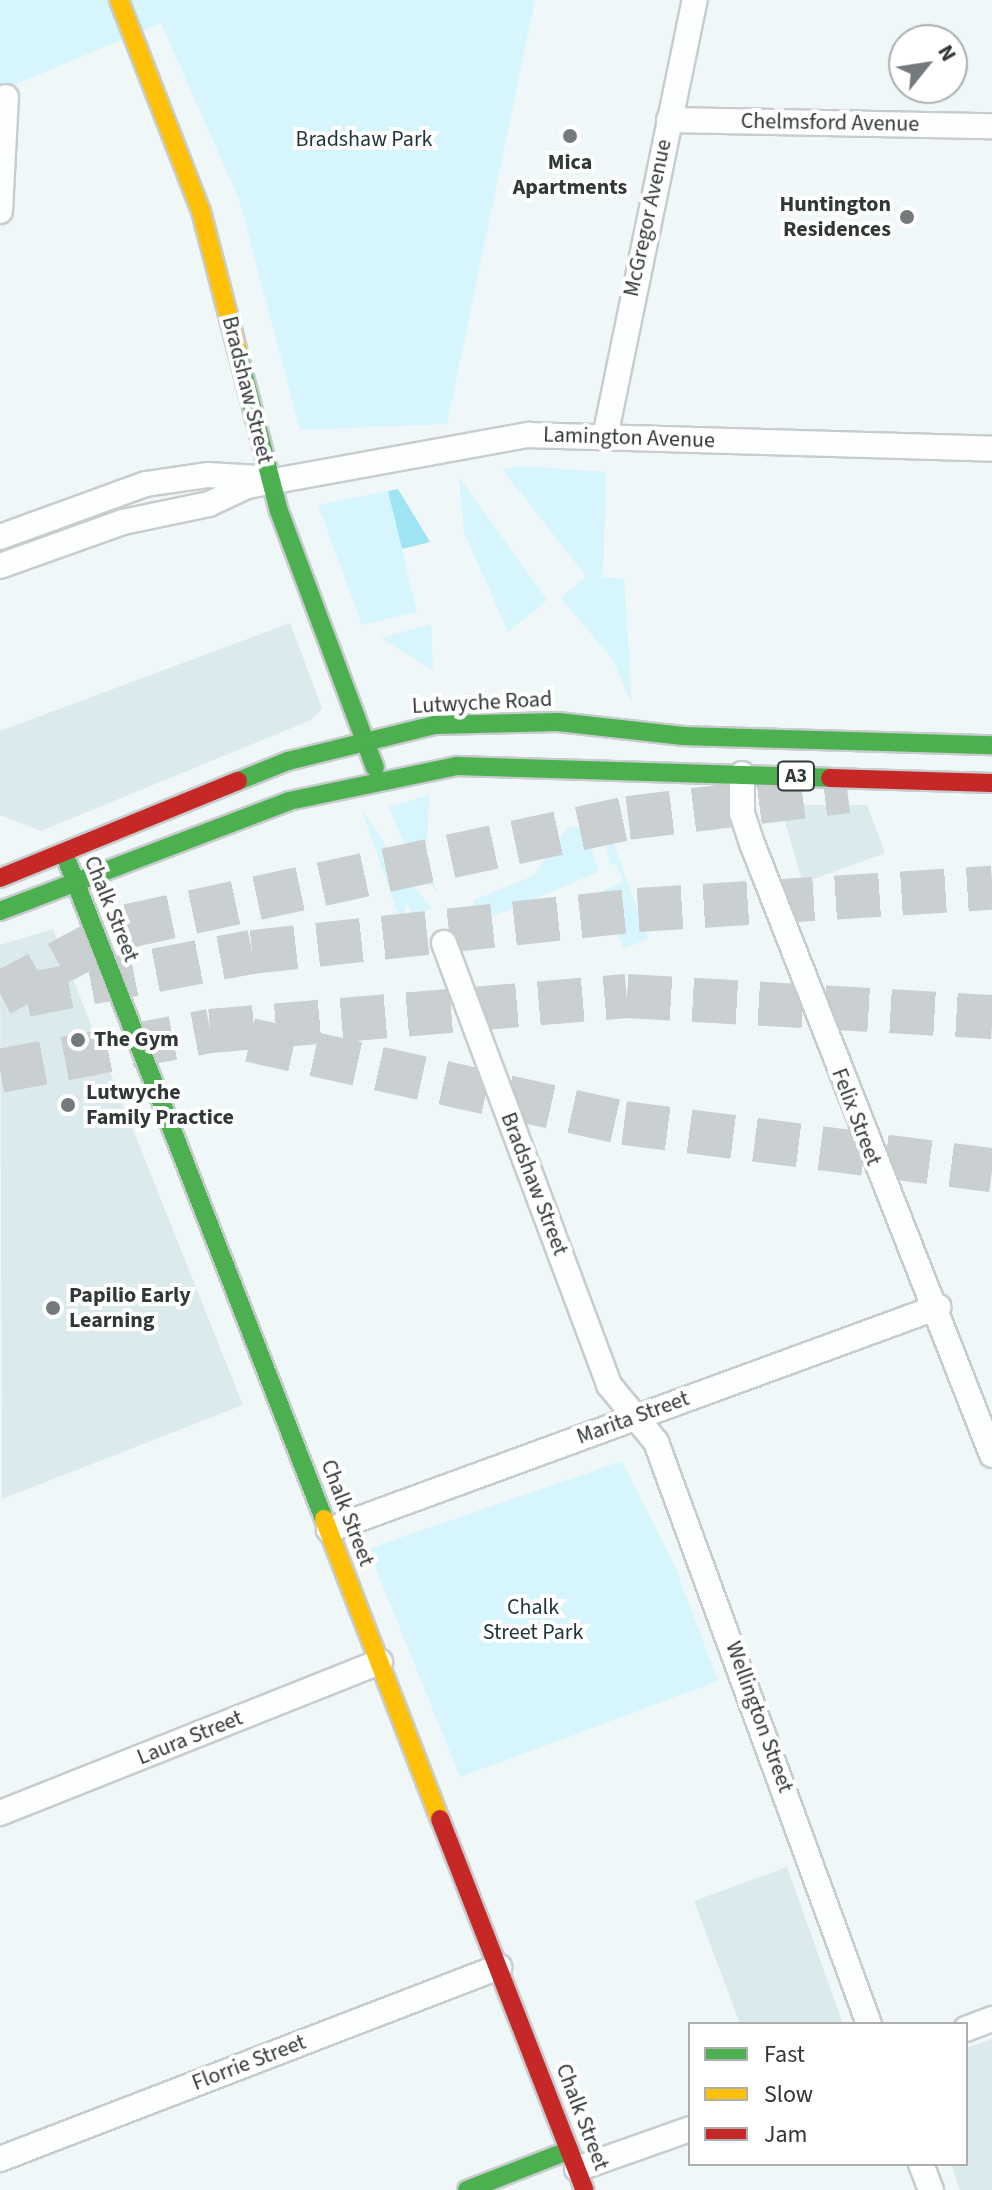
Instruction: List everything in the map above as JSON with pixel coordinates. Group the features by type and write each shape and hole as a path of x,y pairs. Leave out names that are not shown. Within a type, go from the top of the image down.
{"main road":[{"name":"Bradshaw Street","path":"120,1 201,211 270,480 379,779"},
{"name":"Lutwyche Road","path":"0,878 259,772 365,739 422,727 513,721 605,726 683,736 992,745"},
{"name":"A3","path":"0,911 289,801 415,772 599,768 992,783"},
{"name":"Chalk Street","path":"64,853 577,2170"},
{"path":"467,2190 577,2170"}],"street":[{"name":"McGregor Avenue","path":"605,437 695,0"},
{"path":"0,211 6,97"},
{"name":"Chelmsford Avenue","path":"669,120 992,126"},
{"name":"Lamington Avenue","path":"0,566 270,480 529,435 992,449"},
{"name":"Lamington Avenue","path":"0,537 146,484 208,475 270,480"},
{"name":"Felix Street","path":"742,774 742,813 753,846 863,1135 938,1307 992,1455"},
{"name":"Bradshaw Street","path":"444,943 609,1385 636,1417"},
{"name":"Marita Street","path":"329,1530 938,1307"},
{"name":"Wellington Street","path":"636,1417 656,1442 720,1608 868,2022"},
{"name":"Laura Street","path":"0,1813 380,1662"},
{"name":"Florrie Street","path":"0,2159 499,1967"},
{"path":"968,2028 992,2019"},
{"path":"577,2170 688,2130"},
{"path":"922,2166 931,2190"}],"shaded area":[{"path":"398,489 430,542 402,549 388,491"},
{"path":"290,623 322,708 311,720 41,831 0,815 0,731"},
{"path":"790,805 867,805 885,853 803,883 782,812"},
{"path":"53,929 243,1405 2,1499 0,945"},
{"path":"787,1867 842,2022 739,2022 694,1901"},
{"path":"992,2039 992,2190 960,2190 952,2166 968,2166 968,2047"}],"green space":[{"name":"Bradshaw Park","path":"0,0 535,0 447,424 300,430 239,199 161,23 0,91"},
{"path":"523,466 606,472 603,577 624,579 632,704 613,660 561,598 586,576 502,469"},
{"path":"459,477 547,600 508,632 464,532"},
{"path":"388,491 417,612 362,625 318,505"},
{"path":"431,624 433,670 381,638"},
{"path":"596,794 648,939 623,948 602,891 623,882 616,863 610,865"},
{"path":"429,795 426,871 440,895 420,875 388,807"},
{"path":"361,808 402,871 394,876 397,884 407,879 432,908 414,915 406,904 403,928"},
{"path":"568,827 586,827 598,872 473,925 474,900 533,876"},
{"name":"Chalk Street Park","path":"622,1461 674,1564 718,1681 460,1777 368,1549"}],"tunnel":[{"path":"0,994 128,926 628,818 847,791"},
{"path":"26,995 252,952 638,910 992,888"},
{"path":"0,1071 210,1031 627,996 992,1017"},
{"path":"250,1040 624,1123 992,1170"}],"traffic: fast":[{"path":"237,349 279,511 375,768"},
{"path":"238,781 288,761 435,725 558,722 683,736 992,745"},
{"path":"0,911 289,801 457,766 830,778"},
{"path":"66,858 324,1519"},
{"path":"467,2190 570,2150"}],"traffic: slow":[{"path":"119,0 201,211 237,349"},
{"path":"324,1519 440,1819"}],"traffic: jam":[{"path":"830,778 992,783"},
{"path":"0,878 238,781"},
{"path":"440,1819 585,2190"}],"place":[{"name":"Mica Apartments","path":"570,136"},
{"name":"Huntington Residences","path":"907,217"},
{"name":"The Gym","path":"78,1040"},
{"name":"Lutwyche Family Practice","path":"68,1105"},
{"name":"Papilio Early Learning","path":"53,1308"}]}
